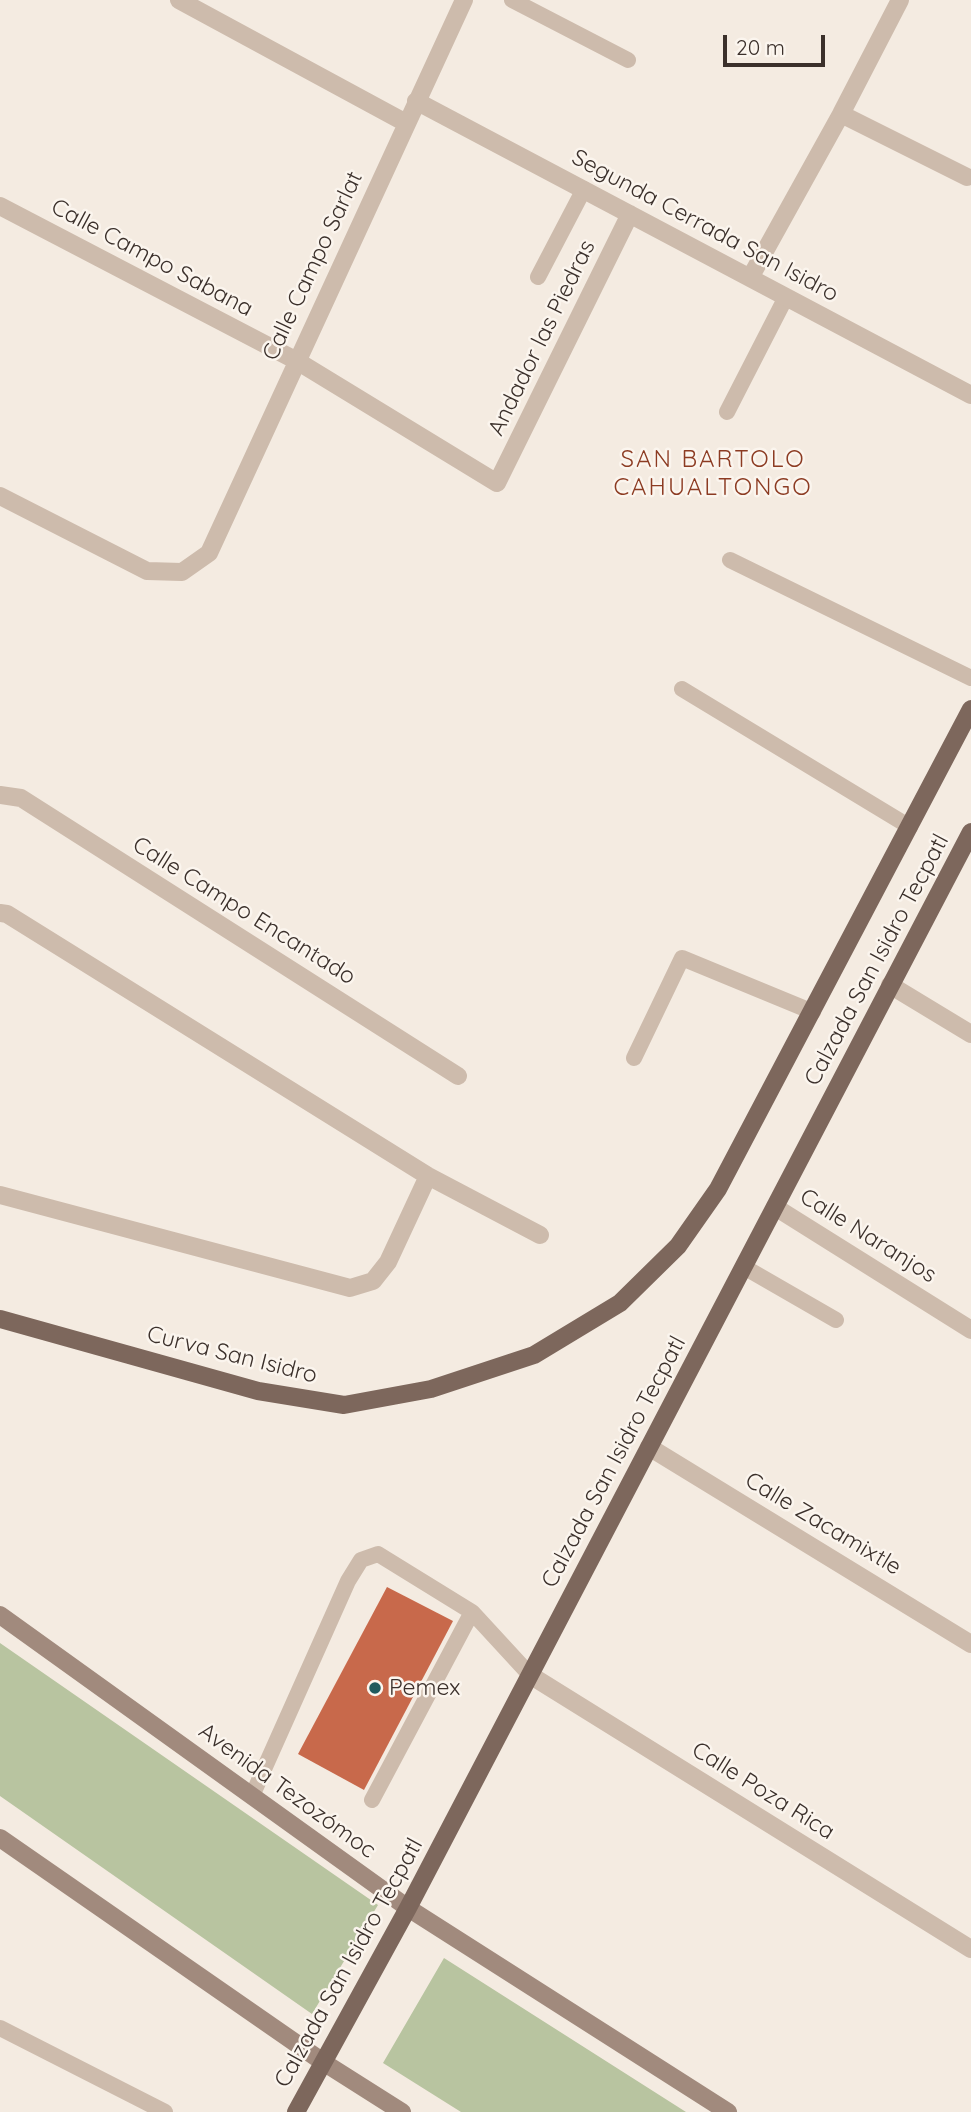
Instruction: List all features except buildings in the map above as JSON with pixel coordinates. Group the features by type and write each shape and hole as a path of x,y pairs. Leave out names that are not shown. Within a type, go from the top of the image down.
{"main road":[{"name":"Calzada San Isidro Tecpatl","path":"718,1189 971,709"},
{"name":"Calzada San Isidro Tecpatl","path":"296,2112 408,1908 971,832"},
{"name":"Curva San Isidro","path":"0,1319 258,1391 344,1405 419,1392 534,1355 620,1303 678,1245 718,1189"},
{"name":"Avenida Tezozómoc","path":"0,1615 408,1908 729,2112"},
{"path":"0,1838 323,2062 402,2112"}],"street":[{"path":"179,0 406,123"},
{"name":"Calle Campo Sarlat","path":"0,496 147,570 182,572 209,553 464,0"},
{"path":"750,278 841,114 892,3"},
{"name":"Segunda Cerrada San Isidro","path":"416,100 971,395"},
{"path":"841,114 967,177"},
{"name":"Calle Campo Sabana","path":"0,206 297,361 497,483"},
{"name":"Andador las Piedras","path":"497,483 630,214"},
{"name":"Calle Campo Encantado","path":"0,795 21,798 458,1076"},
{"path":"0,913 19,921 428,1176 540,1235"},
{"path":"890,985 971,1034"},
{"path":"0,1195 350,1288 373,1281 388,1262 428,1176"},
{"name":"Calle Naranjos","path":"775,1207 971,1329"},
{"name":"Calle Zacamixtle","path":"649,1447 971,1644"},
{"name":"Calle Poza Rica","path":"530,1675 971,1949"}],"lane":[{"path":"512,0 628,60"},
{"path":"538,276 584,190"},
{"path":"727,412 786,297"},
{"path":"730,560 971,678"},
{"path":"682,689 909,827"},
{"path":"634,1058 682,958 813,1012"},
{"path":"744,1266 836,1320"},
{"path":"252,1796 348,1581 361,1560 378,1554 472,1612 530,1675"},
{"path":"372,1800 472,1612"},
{"path":"0,2028 165,2112"}],"green space":[{"path":"0,1643 378,1905 312,2014 0,1796"},
{"path":"444,1958 686,2112 461,2112 383,2063"}],"place":[{"name":"Pemex","path":"375,1688"}],"district":[{"name":"SAN BARTOLO CAHUALTONGO","path":"713,474"}]}
